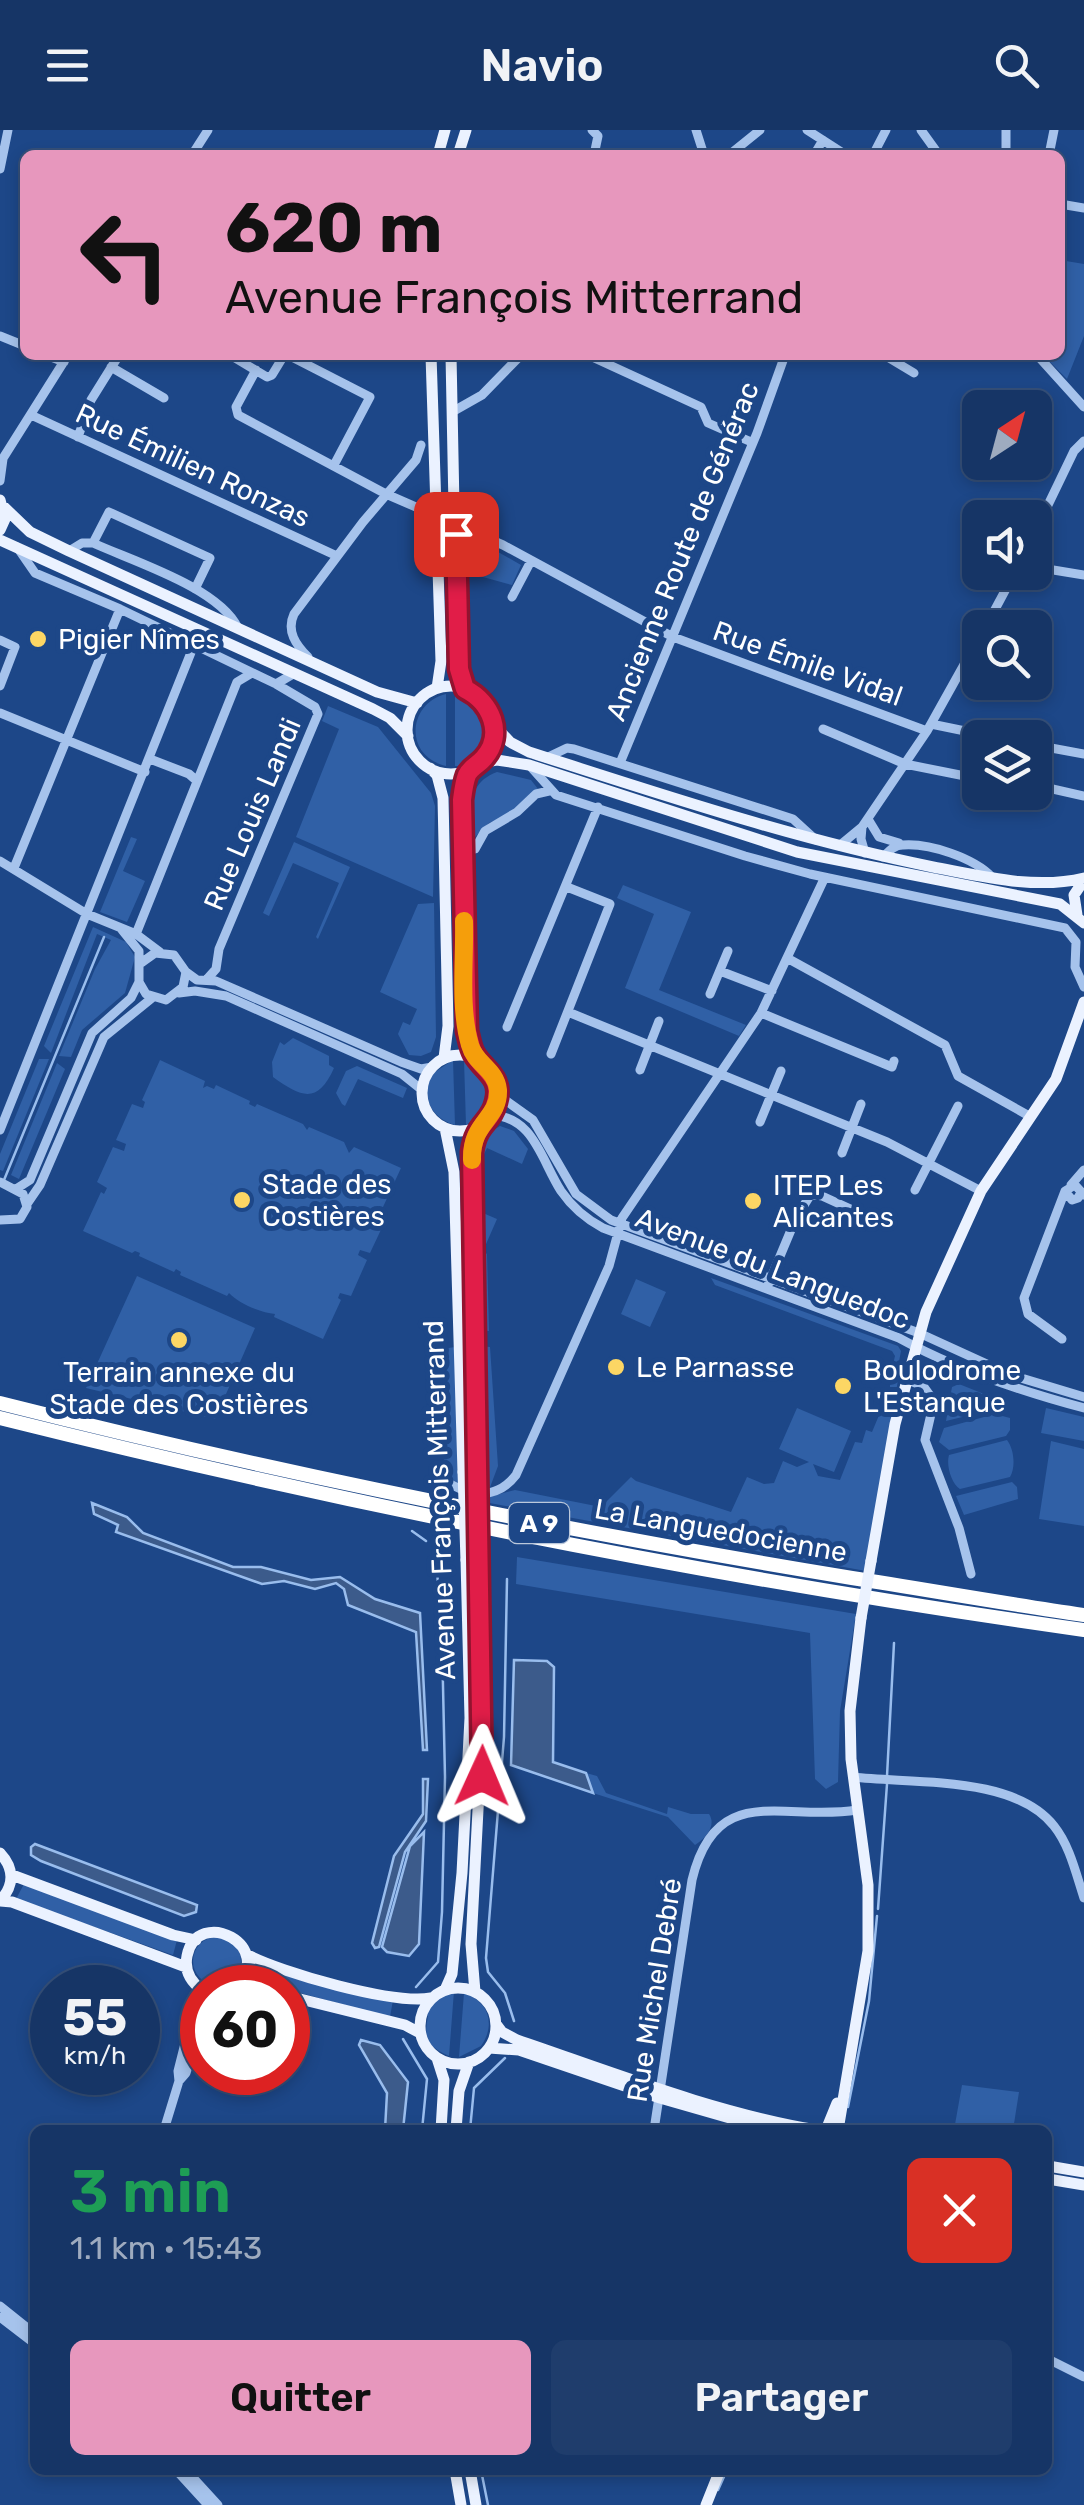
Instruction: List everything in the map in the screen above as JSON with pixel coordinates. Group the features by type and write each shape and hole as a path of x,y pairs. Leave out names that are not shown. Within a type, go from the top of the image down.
{"highway":[{"name":"La Languedocienne","path":"0,1403 148,1440 538,1523 1084,1615"},
{"name":"La Languedocienne","path":"0,1418 353,1500 537,1538 1084,1630"}],"main road":[{"path":"432,360 441,662 437,688"},
{"path":"450,360 458,658 465,689"},
{"path":"0,530 2,504"},
{"path":"2,504 30,532 69,552 316,666 377,692 417,702"},
{"path":"0,540 383,714 408,736"},
{"path":"444,1058 448,1023 443,798 441,784 414,753 408,736 408,722 417,702 437,688 465,689 486,705 494,725 518,747 818,842 992,878 1044,882 1084,879"},
{"path":"478,1060 462,1055 444,1058 432,1067 422,1090 426,1110 445,1128 464,1131 478,1126 490,1116 498,1096 493,1074 472,1053 467,1031 463,791 474,766 491,746 494,725"},
{"path":"430,768 448,774 497,760 529,765 746,837 865,868 1060,904 1083,922"},
{"path":"1083,922 1074,898 1084,879"},
{"path":"839,2125 868,1952 868,1885 853,1777 850,1711 870,1562 906,1379 917,1339 962,1228 981,1191 1056,1079 1083,1006 1084,988"},
{"name":"Avenue François Mitterrand","path":"469,1474 472,1152 478,1126"},
{"name":"Avenue François Mitterrand","path":"445,1128 454,1172 482,1733 471,1944 475,1992"},
{"name":"Avenue François Mitterrand","path":"445,1990 452,1974 468,1774 472,1561"},
{"path":"0,1853 12,1874 9,1890 0,1901"},
{"path":"12,1874 173,1936 196,1940"},
{"path":"0,1901 12,1902 180,1966"},
{"path":"186,1965 188,1952 196,1940 212,1932 225,1933 238,1941 246,1954 247,1965"},
{"path":"246,1954 269,1964 400,1999 431,1998 445,1990 462,1988 475,1992 488,2002 502,2032 516,2040 661,2093 796,2125"},
{"path":"431,1998 420,2017 420,2032 437,2058 452,2064 469,2062 489,2048 496,2024"},
{"path":"310,2002 420,2032"},
{"path":"489,2048 519,2050 757,2125"},
{"path":"437,2058 444,2080 441,2125"},
{"path":"456,2125 459,2092 469,2062"},
{"path":"828,2125 842,2095"},
{"path":"1052,2167 1084,2172"},
{"path":"1052,2180 1084,2185"},
{"path":"456,2475 461,2505"},
{"path":"471,2475 476,2505"},
{"path":"703,2505 715,2475"}],"street":[{"path":"0,169 8,130"},
{"path":"735,150 760,130"},
{"path":"808,130 838,150"},
{"path":"817,150 823,140"},
{"path":"0,481 2,457 65,360"},
{"path":"78,436 91,400 116,360"},
{"path":"239,360 270,376 282,360"},
{"path":"298,360 370,397 334,464"},
{"path":"452,412 482,395 516,360"},
{"path":"599,360 701,407 708,423 749,442"},
{"name":"Ancienne Route de Générac","path":"620,763 757,433 783,360"},
{"path":"892,360 914,373"},
{"path":"1042,360 1084,407"},
{"path":"112,367 164,398"},
{"name":"Rue Émile Vidal","path":"256,370 236,408 238,415 386,494 455,523 673,637 929,727 962,732"},
{"name":"Rue Émilien Ronzas","path":"31,415 337,556"},
{"path":"1051,500 1074,452 1084,441"},
{"path":"316,666 296,643 292,618 416,460 421,445"},
{"path":"94,542 108,512 210,558 195,589"},
{"path":"69,552 82,543 94,542 195,589 229,610 239,631"},
{"path":"15,544 35,574 120,609 276,684 293,674"},
{"path":"512,597 531,561"},
{"path":"1052,570 1084,575"},
{"path":"14,868 120,609"},
{"path":"0,640 15,647 0,686"},
{"path":"0,1130 194,645"},
{"path":"838,847 865,823 929,727 962,668"},
{"path":"136,934 237,682 252,673"},
{"name":"Rue Louis Landi","path":"207,979 216,970 220,950 318,714 316,707 276,684"},
{"path":"0,713 144,772"},
{"path":"822,728 905,764 962,775"},
{"path":"546,758 569,748 620,763 794,819 806,826 818,842"},
{"path":"1052,748 1084,754"},
{"path":"150,758 197,781"},
{"path":"529,765 549,791"},
{"path":"1052,789 1084,796"},
{"path":"464,852 476,849 486,831 517,812 536,794 549,791 745,856 1068,930 1076,942 1076,967 1084,988"},
{"path":"506,1027 598,807"},
{"path":"865,823 878,836 968,858 992,878"},
{"path":"865,823 861,839 865,853"},
{"path":"882,856 905,844"},
{"path":"0,861 87,914 136,934 160,952 174,955 197,980 207,979 401,1062 421,1069 432,1067"},
{"path":"841,880 865,868"},
{"path":"443,1479 457,1488 485,1495 511,1482 593,1304 620,1230 761,1013 825,877"},
{"path":"551,1054 610,904 567,887"},
{"path":"961,906 984,890"},
{"path":"16,1189 30,1180 92,1033 130,998 138,982 141,964 135,943 122,930"},
{"path":"710,994 728,951"},
{"path":"141,964 160,952"},
{"path":"787,958 945,1045 958,1076 1031,1117"},
{"path":"720,970 772,991"},
{"path":"179,993 186,972"},
{"path":"138,982 152,998 166,1000 195,991 226,996 402,1074 422,1090"},
{"path":"2,1221 20,1219 40,1185 104,1037 152,998"},
{"path":"568,1012 852,1127 930,1162 981,1191"},
{"path":"761,1013 892,1067 894,1061"},
{"path":"640,1070 660,1021"},
{"path":"760,1122 781,1071"},
{"name":"Avenue du Languedoc","path":"498,1096 533,1120 576,1194 620,1230"},
{"path":"842,1153 861,1104"},
{"path":"915,1190 958,1106"},
{"name":"Avenue du Languedoc","path":"490,1116 508,1117 522,1124 570,1203 596,1224 1011,1376 1084,1397"},
{"path":"1062,1339 1028,1314 1024,1298 1058,1210 1077,1194 1084,1173"},
{"path":"0,1182 16,1189 27,1204"},
{"path":"768,1284 810,1194 868,1216"},
{"name":"Avenue du Languedoc","path":"917,1339 928,1354 1006,1386 1084,1408"},
{"path":"906,1379 924,1387 934,1401 925,1440 959,1528 971,1574"},
{"path":"853,1777 992,1788 1018,1797 1052,1824 1064,1842 1084,1898"},
{"name":"Rue Michel Debré","path":"655,2125 692,1880 704,1843 718,1826 738,1814 857,1810"},
{"path":"165,2125 180,2066"},
{"path":"0,2306 30,2330"},
{"path":"0,2316 30,2340"},
{"path":"1052,2361 1084,2376"},
{"path":"181,2475 208,2505"},
{"path":"191,2475 218,2505"}],"shaded area":[{"path":"1065,261 1084,264 1084,336 1067,379 1048,360 1065,360"},
{"path":"477,540 521,565 512,585 465,572 464,544"},
{"path":"446,694 446,766 423,752 416,730 424,708"},
{"path":"455,695 477,709 485,729 478,750 458,766 455,766"},
{"path":"328,706 378,727 431,793 435,806 433,897 296,837 339,729 322,721"},
{"path":"497,772 531,780 538,789 473,839 475,791"},
{"path":"131,837 137,839 123,871 145,881 127,922 100,912"},
{"path":"294,842 350,867 318,939 339,883 293,863 269,916 263,913"},
{"path":"623,885 691,912 659,990 746,1025 739,1036 625,988 654,914 617,898"},
{"path":"434,903 436,1037 431,1052 409,1055 398,1034 403,1022 410,1025 417,1009 380,992 418,904"},
{"path":"93,927 126,942 135,957 125,993 82,1030 71,1057 59,1056 111,940 97,934 51,1053 44,1046"},
{"path":"293,1038 329,1056 329,1065 334,1068 322,1088 315,1092 301,1093 273,1077 272,1062 280,1042 284,1045"},
{"path":"39,1059 49,1059 3,1171 0,1170 0,1154"},
{"name":"Stade des Costières","path":"160,1060 205,1081 203,1088 214,1089 216,1085 255,1107 257,1104 303,1124 307,1130 309,1127 344,1142 349,1153 354,1147 401,1168 383,1207 379,1206 377,1212 387,1217 370,1253 360,1250 358,1255 367,1260 351,1296 340,1293 341,1300 323,1339 274,1317 275,1314 250,1307 229,1293 227,1296 180,1275 176,1269 174,1272 139,1256 140,1253 83,1231 101,1192 104,1194 107,1188 97,1182 113,1147 124,1151 126,1144 116,1140 132,1104 143,1108 142,1100"},
{"path":"453,1060 455,1125 434,1112 427,1090 432,1074"},
{"path":"464,1060 486,1073 493,1092 487,1112 466,1125"},
{"path":"57,1063 65,1069 19,1179 11,1175"},
{"path":"357,1066 407,1088 403,1098 358,1079 345,1106 342,1104 336,1093 346,1071"},
{"path":"500,1126 514,1131 528,1149 522,1164 487,1148 484,1154 481,1152 484,1136"},
{"path":"476,1210 497,1219 483,1251 487,1254 489,1331 477,1330"},
{"name":"Terrain annexe du Stade des Costières","path":"137,1276 255,1328 215,1419 86,1388"},
{"path":"711,1278 898,1346 901,1351 897,1372 891,1373 895,1356 892,1351 715,1285"},
{"path":"636,1279 666,1292 650,1327 621,1314"},
{"path":"478,1346 490,1347 498,1466 489,1490 484,1490"},
{"path":"455,1347 458,1483 446,1477 444,1469 442,1349"},
{"path":"890,1380 898,1380 866,1571 484,1502 484,1498 515,1490 601,1507 631,1477 731,1512 747,1477 764,1484 774,1483 783,1461 797,1467 809,1462 779,1449 797,1408 851,1431 834,1472 813,1464 818,1476 840,1480 855,1442 862,1443 866,1430 872,1432"},
{"path":"959,1384 1004,1402 999,1408 946,1421 952,1387"},
{"path":"1046,1408 1084,1417 1084,1441 1041,1433"},
{"path":"995,1414 1010,1418 1006,1436 949,1450 939,1442 944,1428"},
{"path":"1007,1440 1013,1458 1010,1477 960,1489 957,1486 950,1474 949,1455"},
{"path":"1051,1441 1084,1449 1084,1526 1039,1519"},
{"path":"1012,1482 1017,1487 1018,1499 964,1515 956,1496"},
{"path":"92,1503 127,1517 143,1533 233,1567 261,1567 311,1580 340,1577 375,1599 420,1613 427,1750 423,1750 416,1632 348,1605 344,1589 336,1583 315,1589 284,1581 262,1584 116,1532 118,1525 94,1514"},
{"path":"517,1557 856,1614 840,1711 838,1782 826,1789 815,1779 810,1633 516,1584"},
{"path":"514,1660 547,1661 554,1667 553,1762 586,1773 593,1793 511,1765"},
{"path":"586,1773 597,1776 606,1793 667,1814 668,1807 691,1814 709,1814 711,1828 695,1845 668,1817 593,1793"},
{"path":"423,1779 428,1779 426,1821 405,1852 379,1947 375,1948 372,1943 394,1856 423,1814"},
{"path":"424,1832 419,1944 409,1956 387,1952 382,1947 410,1846"},
{"path":"35,1844 197,1905 196,1912 184,1916 41,1861 31,1855"},
{"path":"24,1884 177,1940 173,1955 16,1899"},
{"path":"208,1939 226,1939 239,1952 240,1965 194,1965 195,1952"},
{"path":"310,1978 393,2000 390,2017 310,1996"},
{"path":"454,1991 449,2056 428,2040 425,2014 436,1998"},
{"path":"464,1993 479,2002 489,2022 481,2046 459,2057"},
{"path":"361,2040 380,2045 408,2082 404,2125 385,2125 387,2093 359,2045"},
{"path":"962,2085 1019,2092 1014,2125 955,2125"}],"waterway":[{"path":"4,1180 104,937"},
{"path":"412,1531 426,1541"},
{"path":"416,1987 438,1962 442,1912 445,1777 436,1556"},
{"path":"507,1579 504,1737 486,1958 488,1972 505,1993 514,2021"},
{"path":"887,1776 894,1643"},
{"path":"878,1909 887,1784"},
{"path":"848,2107 869,2001 877,1916"},
{"path":"403,2039 427,2079 422,2125"},
{"path":"470,2125 474,2088 505,2058"},
{"path":"482,2475 488,2505"},
{"path":"718,2490 725,2475"}],"slow traffic":[{"path":"464,921 467,1031 472,1053 492,1072 498,1089 492,1113 478,1126 474,1136 472,1160"}],"place":[{"name":"Pigier Nîmes","path":"38,639"},
{"name":"Stade des Costières","path":"242,1200"},
{"name":"ITEP Les Alicantes","path":"753,1201"},
{"name":"Terrain annexe du Stade des Costières","path":"179,1340"},
{"name":"Le Parnasse","path":"616,1367"},
{"name":"Boulodrome L'Estanque","path":"843,1386"}],"route":[{"path":"456,534 459,669 465,689 480,698 488,709 494,731 487,755 466,777 462,800 467,1031 472,1053 492,1072 498,1089 494,1108 478,1126 472,1152 482,1776"}]}
